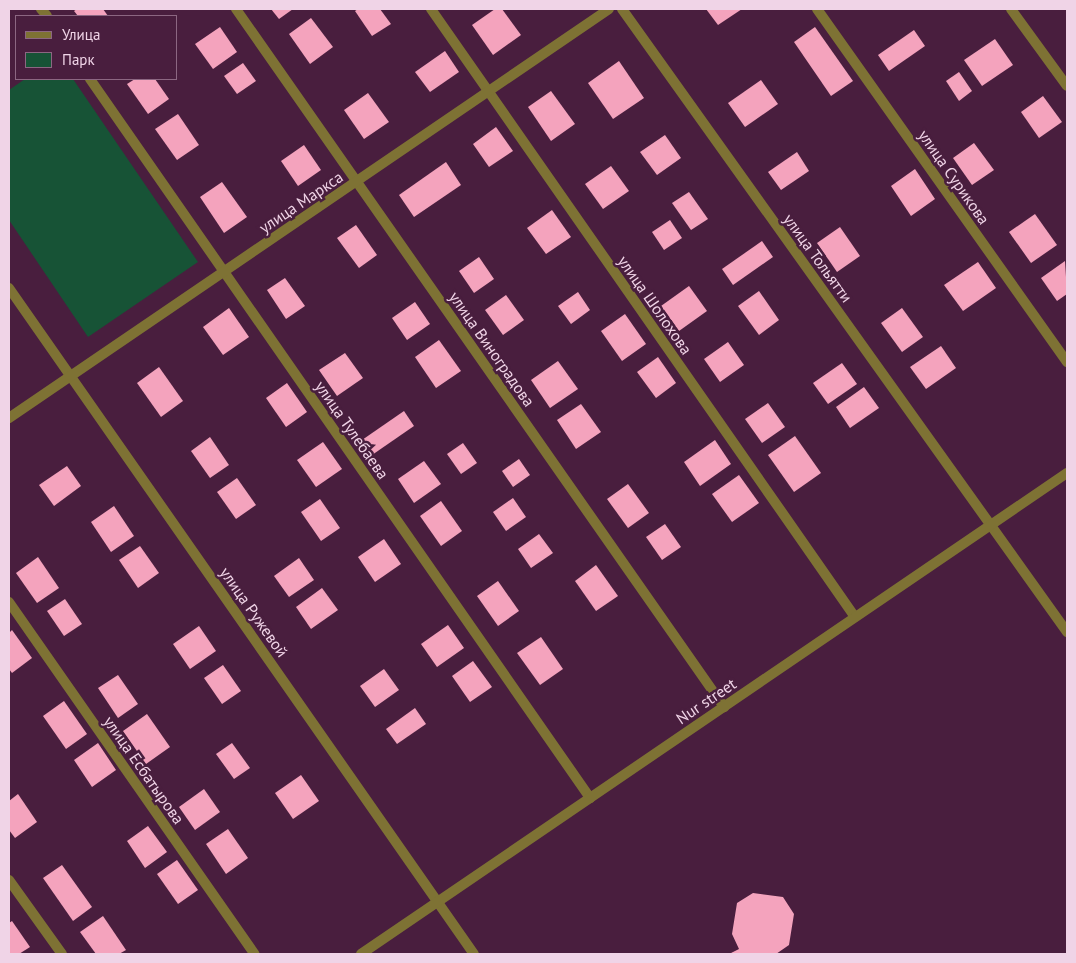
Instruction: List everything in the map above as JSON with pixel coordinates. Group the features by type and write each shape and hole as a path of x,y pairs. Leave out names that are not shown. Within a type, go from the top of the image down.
{"street":[{"name":"улица Виноградова","path":"236,9 724,707"},
{"name":"улица Шолохова","path":"431,9 855,617"},
{"name":"улица Маркса","path":"9,418 358,183 609,9"},
{"name":"улица Тольятти","path":"622,9 1067,632"},
{"name":"улица Сурикова","path":"817,9 1067,362"},
{"path":"1012,9 1067,86"},
{"name":"улица Тулебаева","path":"91,80 590,798"},
{"name":"улица Ружевой","path":"9,288 474,954"},
{"name":"Nur street","path":"361,954 1067,473"},
{"name":"улица Есбатырова","path":"9,602 255,954"},
{"path":"9,880 62,954"}],"green space":[{"path":"24,80 74,80 198,262 88,337 9,220 9,90"}],"building":[{"path":"77,9 103,9 107,15 77,15 74,11"},
{"path":"271,9 293,9 279,19"},
{"path":"358,9 380,9 391,24 372,36 355,11"},
{"path":"495,9 502,9 521,35 493,55 472,25"},
{"path":"706,9 742,9 718,25"},
{"path":"311,18 333,47 310,64 289,34"},
{"path":"220,27 237,52 213,69 195,44"},
{"path":"815,27 853,81 831,96 794,42"},
{"path":"914,30 925,46 889,71 878,55"},
{"path":"995,39 1013,65 982,86 964,60"},
{"path":"445,51 459,72 430,92 415,72"},
{"path":"619,61 644,98 613,119 588,83"},
{"path":"243,63 256,81 237,94 224,76"},
{"path":"959,72 972,91 959,101 946,81"},
{"path":"133,80 156,80 169,99 148,114 127,84"},
{"path":"761,80 778,104 745,127 728,103"},
{"path":"551,91 575,124 551,141 528,107"},
{"path":"368,93 389,122 364,139 344,110"},
{"path":"1043,96 1062,122 1039,138 1021,112"},
{"path":"178,114 199,145 177,160 155,129"},
{"path":"496,127 513,151 489,167 473,144"},
{"path":"665,135 681,158 657,175 640,152"},
{"path":"974,143 994,170 972,185 953,158"},
{"path":"304,145 321,170 298,186 281,161"},
{"path":"797,152 809,171 781,190 768,172"},
{"path":"446,162 461,185 414,217 399,195"},
{"path":"611,166 629,191 603,209 585,184"},
{"path":"915,169 935,199 911,216 891,186"},
{"path":"222,182 247,217 224,233 200,197"},
{"path":"689,192 708,219 691,230 672,203"},
{"path":"552,210 571,237 546,254 527,228"},
{"path":"1035,214 1057,245 1031,263 1009,232"},
{"path":"670,220 682,238 664,250 652,232"},
{"path":"356,225 377,255 359,268 337,238"},
{"path":"840,227 860,256 837,272 817,243"},
{"path":"762,241 773,257 733,285 722,269"},
{"path":"479,257 494,279 474,293 459,271"},
{"path":"1065,261 1067,294 1057,301 1041,278"},
{"path":"978,262 996,288 963,311 944,285"},
{"path":"285,278 305,306 286,319 267,290"},
{"path":"689,286 707,311 679,331 661,306"},
{"path":"759,291 779,320 759,335 738,306"},
{"path":"578,292 590,310 571,324 558,306"},
{"path":"506,295 524,320 503,335 485,310"},
{"path":"415,302 430,324 407,340 392,318"},
{"path":"229,308 249,337 223,355 203,327"},
{"path":"902,308 923,337 902,352 881,323"},
{"path":"625,314 646,344 622,361 601,331"},
{"path":"439,340 461,371 436,388 415,357"},
{"path":"728,342 744,365 720,382 704,359"},
{"path":"941,346 956,368 926,389 910,367"},
{"path":"345,353 363,378 337,396 319,370"},
{"path":"658,357 676,383 656,398 637,372"},
{"path":"558,361 578,389 550,408 531,380"},
{"path":"842,363 857,384 828,404 813,383"},
{"path":"159,367 183,401 161,417 137,383"},
{"path":"287,383 307,412 286,427 266,398"},
{"path":"864,387 879,408 850,428 836,407"},
{"path":"768,403 785,427 762,443 745,419"},
{"path":"581,404 601,432 576,449 557,420"},
{"path":"404,411 414,426 372,455 362,440"},
{"path":"795,436 821,473 794,492 768,455"},
{"path":"210,437 229,465 210,478 191,451"},
{"path":"715,440 731,464 700,486 684,462"},
{"path":"323,442 342,469 316,487 297,460"},
{"path":"463,443 477,463 461,474 447,454"},
{"path":"519,459 530,475 513,487 502,471"},
{"path":"424,461 441,484 414,503 398,479"},
{"path":"67,466 81,486 54,506 39,485"},
{"path":"739,475 759,503 732,522 712,494"},
{"path":"237,478 256,505 236,519 217,492"},
{"path":"628,484 649,513 628,528 607,499"},
{"path":"513,498 526,517 506,531 493,512"},
{"path":"320,499 340,528 321,541 301,512"},
{"path":"441,501 462,531 441,546 420,516"},
{"path":"114,506 134,536 111,552 91,522"},
{"path":"665,524 681,547 662,560 646,537"},
{"path":"539,534 553,553 531,568 518,549"},
{"path":"384,539 401,564 375,582 358,557"},
{"path":"140,546 159,573 138,588 119,560"},
{"path":"38,557 59,588 37,603 16,573"},
{"path":"299,558 314,580 289,597 274,576"},
{"path":"596,565 618,596 596,611 575,581"},
{"path":"498,581 519,611 498,626 477,596"},
{"path":"322,588 338,610 311,629 296,607"},
{"path":"65,599 82,624 64,636 47,611"},
{"path":"448,625 464,648 437,667 421,644"},
{"path":"199,626 216,651 190,669 173,644"},
{"path":"12,630 32,658 12,673 9,669 9,633"},
{"path":"541,637 563,669 540,685 517,653"},
{"path":"473,661 492,687 470,702 452,676"},
{"path":"223,665 241,691 222,704 204,678"},
{"path":"384,669 399,690 375,707 360,686"},
{"path":"118,675 138,704 118,718 98,688"},
{"path":"64,701 87,734 66,749 43,716"},
{"path":"415,708 426,724 397,744 386,729"},
{"path":"147,714 170,747 146,764 123,731"},
{"path":"98,743 116,770 92,787 74,760"},
{"path":"232,743 250,768 234,779 216,754"},
{"path":"301,775 319,801 293,819 275,793"},
{"path":"204,789 220,812 195,830 179,807"},
{"path":"18,794 37,822 15,838 9,830 9,801"},
{"path":"148,826 167,852 145,868 127,841"},
{"path":"228,829 248,858 226,874 206,844"},
{"path":"177,860 198,890 178,904 157,874"},
{"path":"62,865 92,907 73,921 43,878"},
{"path":"753,893 783,897 794,914 789,945 776,954 729,954 739,949 732,934 737,903"},
{"path":"103,916 126,950 119,954 96,954 80,932"},
{"path":"12,921 30,947 19,954 9,954 9,923"}]}
